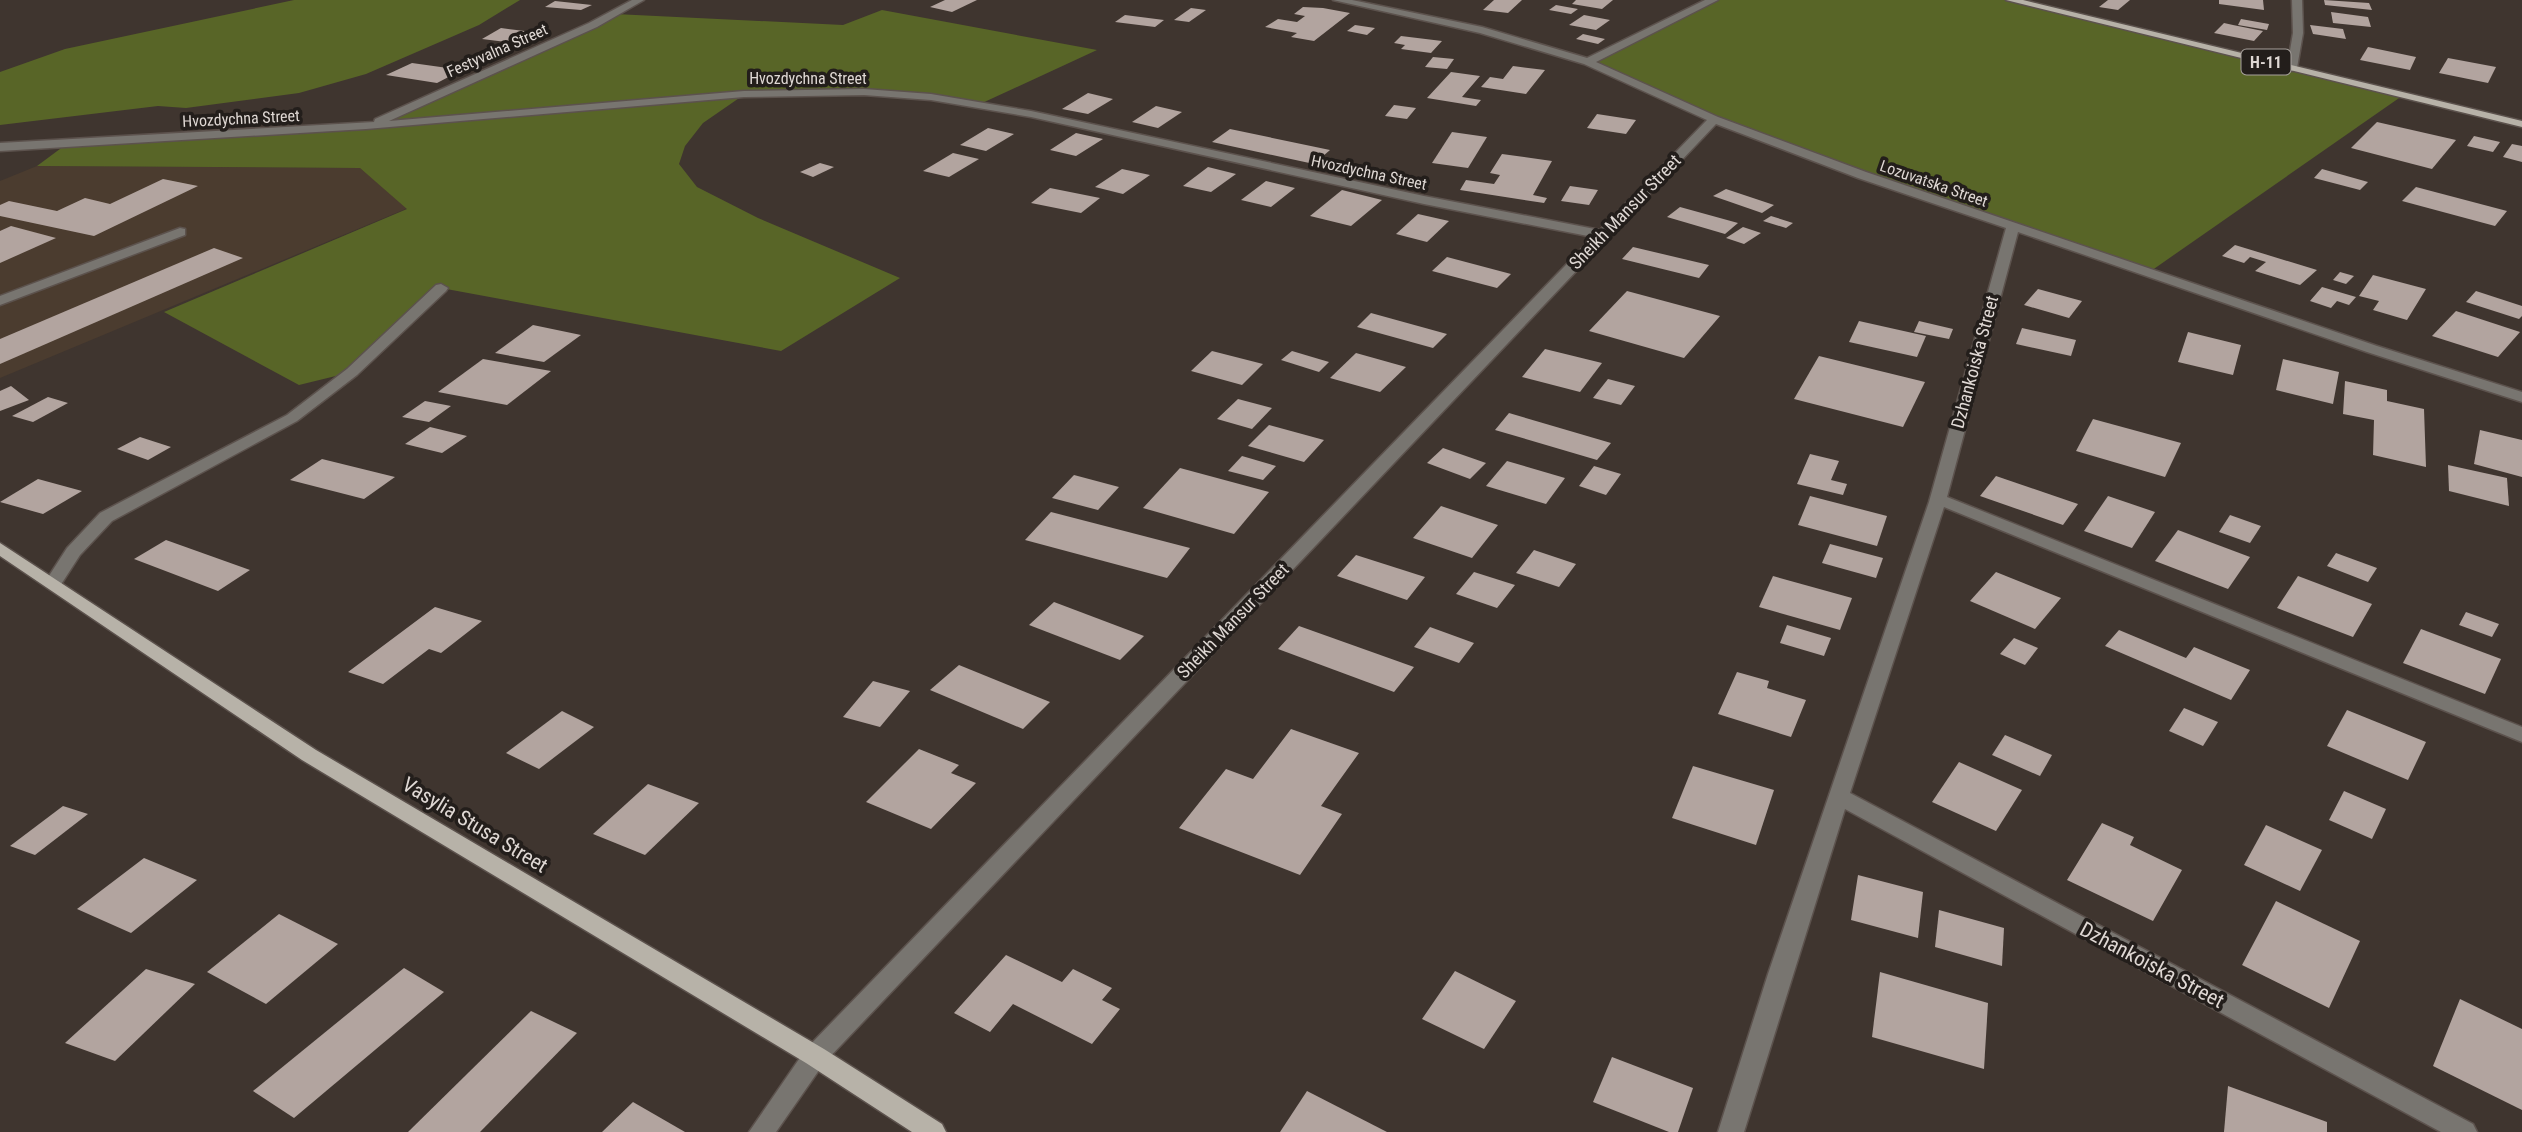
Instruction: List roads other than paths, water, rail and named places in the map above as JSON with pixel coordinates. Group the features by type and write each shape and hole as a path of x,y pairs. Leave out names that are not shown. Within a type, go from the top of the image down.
{"main road":[{"name":"Н-11","path":"2011,0 2522,124"},
{"name":"Vasylia Stusa Street","path":"0,548 309,754 815,1056 933,1132"}],"street":[{"name":"Festyvalna Street","path":"366,126 593,24 639,0"},
{"name":"Lozuvatska Street","path":"1338,0 1482,30 1588,62 1714,119 1862,175 2522,397"},
{"path":"1588,62 1713,0"},
{"path":"2292,68 2298,33 2297,0"},
{"name":"Hvozdychna Street","path":"0,147 366,126 744,94 864,92 931,97 1031,114 1424,200 1603,235"},
{"name":"Sheikh Mansur Street","path":"762,1132 815,1056 1714,119"},
{"name":"Dzhankoiska Street","path":"1731,1132 1772,994 1938,499 2013,226"},
{"path":"0,301 180,232"},
{"path":"54,582 73,552 106,517 292,418 352,372 441,288"},
{"path":"1938,499 2522,735"},
{"name":"Dzhankoiska Street","path":"1840,797 2464,1132"}]}
